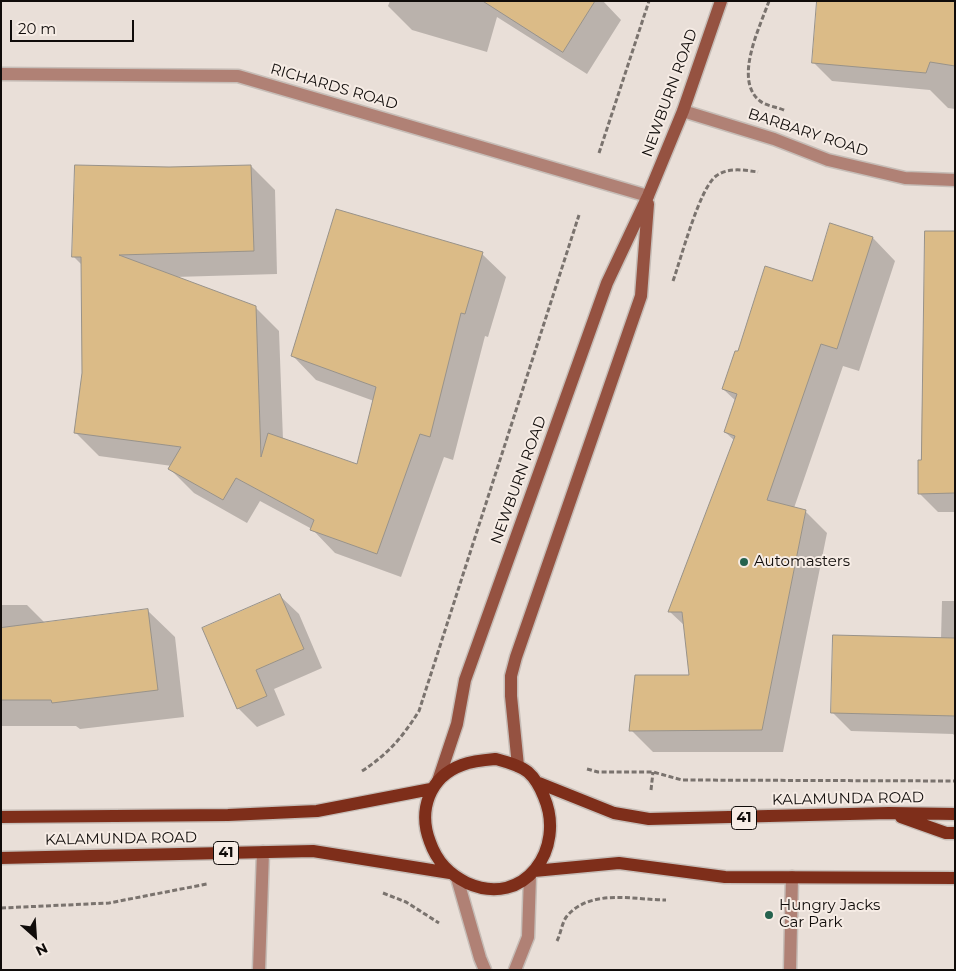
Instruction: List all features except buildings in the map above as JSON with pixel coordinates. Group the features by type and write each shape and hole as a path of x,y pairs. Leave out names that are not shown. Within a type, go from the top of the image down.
{"main road":[{"name":"KALAMUNDA ROAD","path":"1,817 228,816 317,811 434,785 449,771 462,765 496,759 518,766 539,783 614,813 649,818 889,813 955,814"},
{"name":"KALAMUNDA ROAD","path":"535,870 550,844 552,823 539,783"},
{"path":"434,785 424,822 433,852 440,863 453,875"},
{"path":"889,813 946,833 955,833"},
{"name":"KALAMUNDA ROAD","path":"1,858 312,851 453,875 473,885 488,888 504,888 535,870 619,863 726,877 955,878"}],"street":[{"name":"NEWBURN ROAD","path":"434,785 457,724 465,680 604,292 648,196 682,111 721,1"},
{"name":"RICHARDS ROAD","path":"1,74 238,76 648,196"},
{"name":"BARBARY ROAD","path":"682,111 774,139 828,160 905,178 955,180"},
{"name":"NEWBURN ROAD","path":"518,766 511,696 513,666 640,296 648,196"},
{"path":"259,970 263,852"},
{"path":"515,970 528,937 535,870"},
{"path":"453,875 480,958 486,970"},
{"path":"790,970 792,877"}],"path":[{"path":"598,156 649,1"},
{"path":"768,1 748,59 748,79 754,95 761,102 780,108"},
{"path":"671,286 704,192 716,176 728,171 758,172"},
{"path":"359,774 378,761 401,739 420,711 579,215"},
{"path":"579,767 598,772 653,772 682,780 955,781"},
{"path":"1,908 109,903 211,883"},
{"path":"379,891 406,902 442,925"},
{"path":"555,946 566,917 580,905 610,897 640,900"}],"place":[{"name":"Automasters","path":"744,562"},
{"name":"Hungry Jacks Car Park","path":"769,915"}]}
